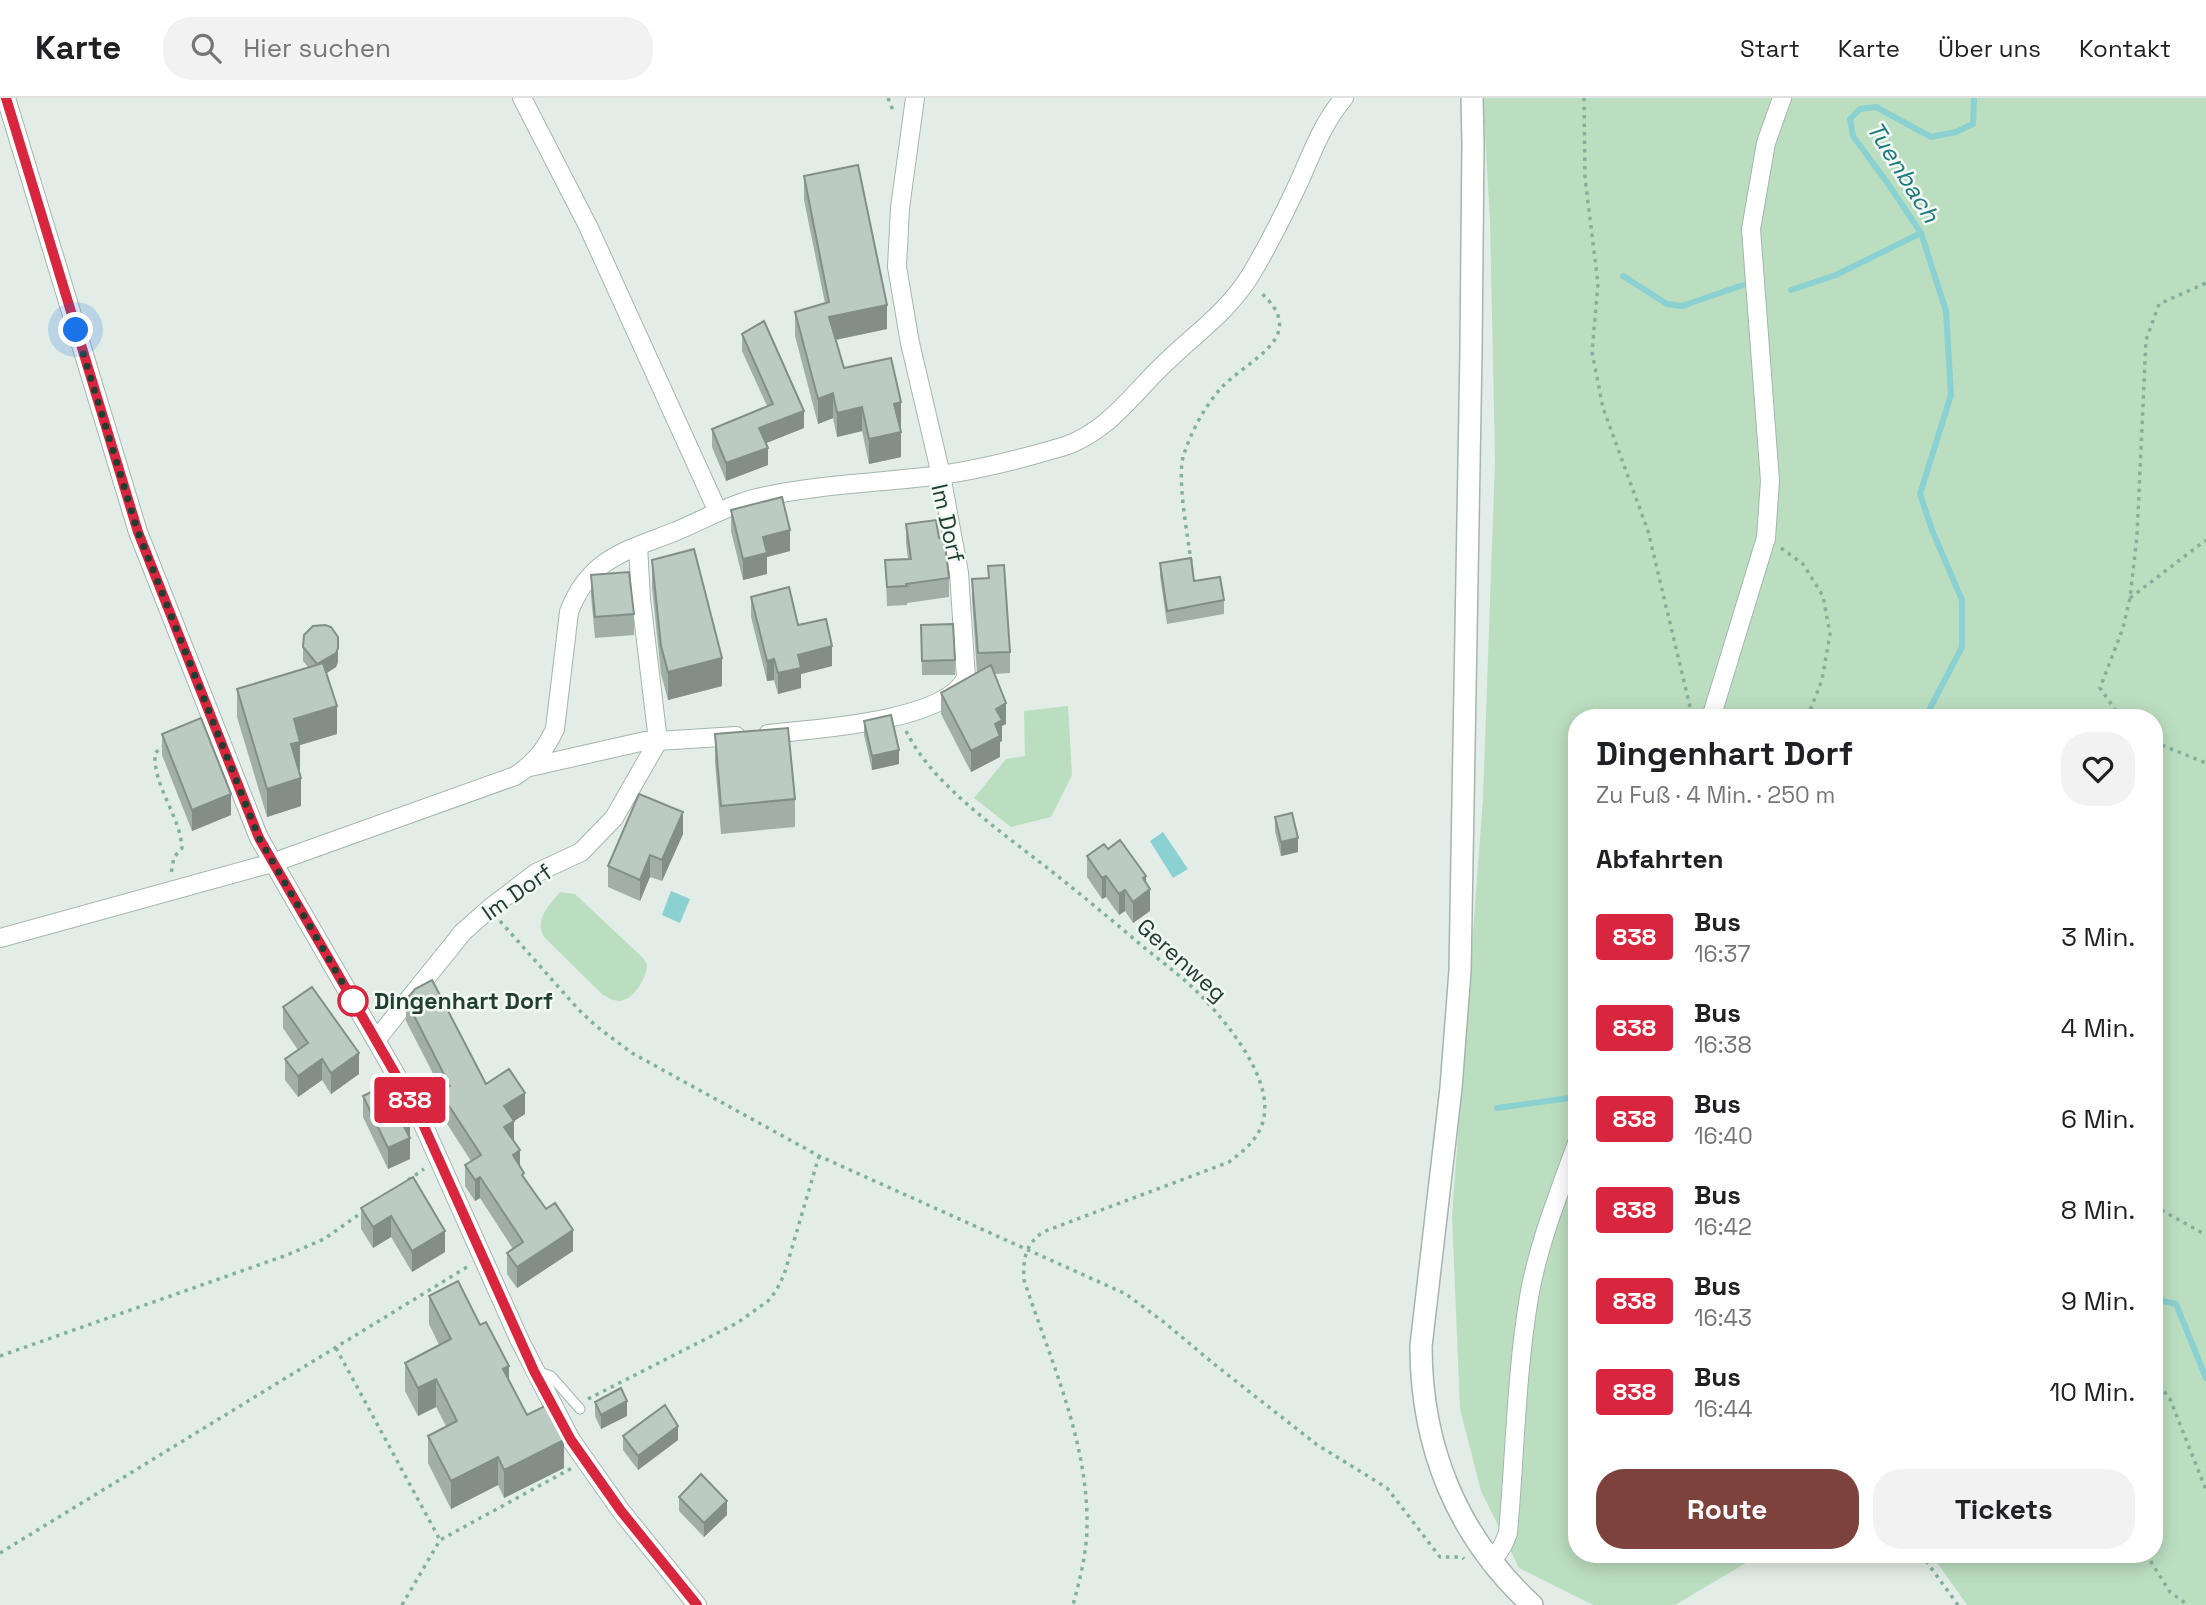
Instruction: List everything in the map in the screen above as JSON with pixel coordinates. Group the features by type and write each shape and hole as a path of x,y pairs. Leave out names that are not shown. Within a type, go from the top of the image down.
{"street":[{"path":"6,98 138,532 259,838 418,1113 534,1371 584,1462 694,1601"},
{"path":"522,98 594,239 718,512"},
{"path":"915,98 900,208 897,267 910,343 941,475 1065,446 1109,421 1165,363 1220,315 1245,282 1279,223 1319,136 1344,98"},
{"path":"1472,98 1474,143 1471,365 1460,971 1451,1088 1422,1335 1421,1377 1426,1413 1442,1475 1455,1506 1491,1563 1532,1605"},
{"path":"1714,709 1766,538 1770,481 1751,229 1766,143 1782,98"},
{"name":"Im Dorf","path":"0,938 272,863 515,776 530,767 548,744 555,729 569,612 575,595 597,568 638,546 753,499 802,488 941,475 959,573 966,678 961,688 945,699 900,716 768,734 658,741 614,818 581,852 536,873 463,932 376,1040"},
{"path":"530,767 645,741 658,741 641,599 638,546"},
{"path":"1491,1563 1508,1533 1521,1354 1530,1295 1546,1234 1568,1169"}],"lane":[{"path":"534,1371 551,1376 578,1407"}],"path":[{"path":"1584,98 1585,178 1598,284 1592,352 1604,408 1648,531 1691,709"},
{"path":"1192,568 1181,475 1184,453 1213,398 1231,379 1261,356 1271,344 1279,327 1277,309 1261,292 1245,282"},
{"path":"2115,709 2100,688 2123,628 2130,598 2137,536 2146,341 2159,304 2206,283"},
{"path":"1766,538 1803,564 1823,596 1830,634 1822,680 1811,709"},
{"path":"2130,598 2206,540"},
{"name":"Gerenweg","path":"900,716 920,755 943,783 1206,1001 1250,1060 1263,1092 1264,1116 1260,1130 1244,1151 1229,1162 1043,1232 1033,1239 1026,1250"},
{"path":"168,743 155,753 154,767 181,833 182,848 174,856 170,870 176,889"},
{"path":"2163,746 2206,763"},
{"path":"489,909 578,1009 632,1053 819,1156 1126,1294 1299,1431 1387,1488 1440,1557 1462,1557"},
{"path":"578,1407 737,1323 768,1301 784,1275 819,1156"},
{"path":"408,1180 440,1158"},
{"path":"0,1356 286,1255 324,1239 366,1209"},
{"path":"2163,1211 2206,1236"},
{"path":"1026,1250 1023,1260 1024,1280 1075,1434 1086,1496 1085,1551 1073,1605"},
{"path":"0,1553 482,1257"},
{"path":"336,1348 440,1540"},
{"path":"2163,1390 2170,1399 2206,1490"},
{"path":"402,1605 440,1540 584,1462"},
{"path":"1928,1563 1958,1605"},
{"path":"2152,1563 2170,1592 2188,1605"}],"green space":[{"path":"1483,98 2206,98 2206,1605 1967,1605 1937,1563 2163,1563 2163,709 1568,709 1568,1563 1746,1563 1675,1605 1593,1605 1519,1568 1481,1491 1460,1409 1452,1216 1483,798 1495,460 1490,222"},
{"path":"1068,706 1072,775 1051,817 1011,827 974,798 1006,759 1025,756 1024,711"},
{"path":"560,892 575,894 647,964 642,981 631,996 620,1001 603,995 544,937 541,930 542,919"}],"water":[{"path":"1163,832 1188,869 1173,878 1150,841"},
{"path":"671,891 690,899 680,923 662,915"}],"building":[{"path":"858,165 887,305 829,317 844,368 891,358 901,402 894,404 901,432 869,439 862,407 837,413 833,393 818,399 795,312 829,302 804,176"},
{"path":"764,321 804,411 759,428 768,448 726,463 712,429 773,404 742,334"},
{"path":"782,497 790,530 763,537 767,553 743,559 731,510"},
{"path":"936,520 939,538 944,537 949,578 887,587 885,560 911,559 906,524"},
{"path":"694,549 722,658 668,672 661,646 652,560"},
{"path":"1191,558 1194,581 1220,577 1224,600 1167,611 1160,563"},
{"path":"1004,565 1010,652 978,653 972,579 989,578 988,566"},
{"path":"629,572 634,614 595,617 591,575"},
{"path":"789,587 798,625 826,619 832,646 798,655 801,668 778,673 774,659 767,661 751,597"},
{"path":"953,624 955,660 922,661 921,625"},
{"path":"313,626 331,627 338,637 338,648 336,653 317,664 303,647 304,635"},
{"path":"323,663 337,706 294,719 300,742 291,744 301,778 267,789 237,689"},
{"path":"991,665 1006,703 996,709 1002,720 995,724 1000,736 971,751 941,693"},
{"path":"891,715 899,750 872,756 864,721"},
{"path":"201,718 231,794 192,810 162,734"},
{"path":"788,728 795,799 721,806 715,734"},
{"path":"639,794 683,812 662,860 650,855 640,880 608,866"},
{"path":"1292,813 1298,838 1281,842 1275,817"},
{"path":"1120,840 1146,876 1143,878 1150,889 1133,902 1125,890 1119,894 1106,876 1102,878 1087,856 1104,844 1108,849"},
{"path":"432,980 486,1084 509,1069 525,1093 504,1106 514,1121 504,1127 520,1150 513,1155 524,1173 522,1175 546,1209 555,1203 573,1230 517,1267 507,1253 523,1242 480,1177 475,1180 465,1165 481,1155 440,1092 450,1086 406,1000 415,989"},
{"path":"312,987 359,1053 331,1073 322,1059 298,1076 285,1059 308,1043 283,1007"},
{"path":"392,1082 410,1119 402,1123 410,1138 388,1148 363,1096"},
{"path":"413,1177 445,1231 412,1251 391,1216 373,1227 361,1208"},
{"path":"458,1281 480,1325 486,1322 509,1366 503,1369 527,1415 547,1405 564,1440 504,1470 498,1457 451,1481 428,1436 457,1421 436,1379 418,1388 405,1363 451,1339 429,1296"},
{"path":"621,1388 627,1401 601,1415 595,1402"},
{"path":"665,1405 678,1426 638,1456 623,1436"},
{"path":"701,1474 727,1501 704,1523 679,1497"}],"waterway":[{"name":"Tuenbach","path":"1930,709 1962,647 1962,600 1932,530 1920,494 1951,395 1946,311 1921,233 1853,136 1850,119 1860,109 1876,107 1931,137 1956,132 1973,124 1974,98"},
{"path":"1791,290 1836,275 1921,233"},
{"path":"1623,276 1667,304 1682,306 1743,285"},
{"path":"1497,1108 1568,1098"},
{"name":"Tuenbach","path":"2163,1301 2176,1304 2206,1378"}],"bus line":[{"name":"838","path":"6,98 138,532 259,838 418,1113 534,1371 571,1440 621,1511 697,1605"}],"place":[{"name":"Dingenhart Dorf","path":"353,1001"}],"route":[{"path":"76,330 138,532 259,838 353,1001"}]}
